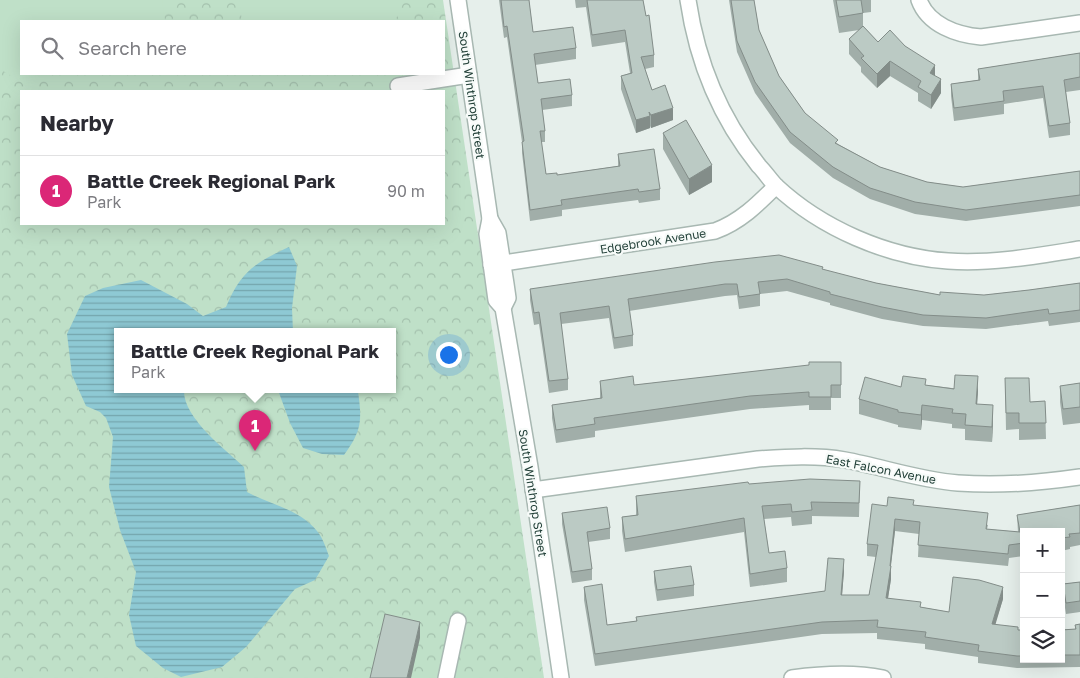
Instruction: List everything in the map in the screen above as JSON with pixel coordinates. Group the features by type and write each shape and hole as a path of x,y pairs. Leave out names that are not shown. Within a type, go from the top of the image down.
{"street":[{"name":"South Winthrop Street","path":"458,0 490,219 486,234 497,264 496,300 503,308 561,678"},
{"path":"688,0 702,61 714,94 731,126 776,186 812,213 850,234 910,255 946,260 975,262 1080,249"},
{"path":"919,0 931,18 940,25 956,33 981,37 1080,22"},
{"path":"398,86 469,76"},
{"name":"Edgebrook Avenue","path":"497,264 715,231 742,217 776,186"},
{"name":"East Falcon Avenue","path":"533,490 758,459 793,456 845,460 916,477 957,483 1005,485 1080,477"},
{"path":"446,678 458,621"},
{"path":"792,678 828,674 883,678"}],"green space":[{"path":"0,0 443,0 544,678 0,678"},
{"path":"0,0 162,0 165,20 20,20 20,75 50,75 16,79 0,69"},
{"path":"239,0 400,0 401,11 395,20 242,20"}],"water":[{"path":"289,247 297,266 292,308 293,328 114,328 114,393 185,393 190,411 198,422 216,442 244,467 247,492 302,517 317,531 329,556 315,580 295,589 246,647 222,667 181,677 163,668 136,646 129,615 136,572 120,530 109,487 113,437 106,418 100,412 86,406 72,375 67,334 85,296 103,288 141,280 187,304 203,316 226,307 237,285 244,276 267,258"},
{"path":"279,393 358,393 359,425 354,439 344,455 322,454 303,448 290,423"}],"building":[{"path":"501,0 529,0 533,32 573,27 576,48 534,54 538,83 570,79 572,95 541,99 545,131 540,131 546,174 557,173 557,175 620,166 618,154 654,149 660,189 639,192 638,189 561,200 562,205 530,210 522,142 524,141 507,26 504,27"},
{"path":"587,0 643,0 646,16 649,15 654,55 641,57 652,90 665,85 673,108 651,115 649,112 650,116 636,120 621,76 632,73 625,30 592,35"},
{"path":"731,0 754,0 759,30 779,76 805,113 838,140 835,143 880,167 927,182 963,187 1080,171 1080,195 966,210 915,202 870,188 833,167 790,132 755,82 737,41"},
{"path":"836,0 861,0 863,13 839,17"},
{"path":"863,26 878,42 890,30 905,46 935,65 930,73 941,79 931,95 918,87 921,81 890,61 877,74 861,58 864,56 849,39"},
{"path":"1080,53 1080,77 1064,80 1070,123 1049,126 1043,86 1003,91 1004,101 954,108 951,84 980,80 978,69"},
{"path":"686,120 712,165 689,179 663,133"},
{"path":"779,255 823,267 822,269 876,283 940,295 940,292 984,295 1080,283 1080,310 1049,314 1048,309 986,318 923,315 830,294 830,292 787,279 758,282 760,294 739,297 737,284 725,284 628,299 633,335 614,338 609,306 560,313 568,379 549,381 539,312 534,313 530,289 715,262"},
{"path":"809,362 841,362 841,385 831,385 831,397 809,397 809,392 750,396 594,418 595,424 556,430 552,405 602,398 600,381 633,376 634,385 809,365"},
{"path":"955,375 978,376 976,404 993,405 992,427 965,425 966,414 952,413 953,409 922,405 921,415 898,412 898,410 859,399 865,377 901,387 903,376 926,379 925,385 954,389"},
{"path":"1005,378 1029,378 1030,402 1045,401 1046,423 1019,423 1019,413 1006,413"},
{"path":"1080,383 1080,407 1063,409 1060,386"},
{"path":"810,479 860,481 859,503 811,502 812,510 792,512 791,504 762,506 769,553 785,551 787,568 750,574 744,518 625,539 622,517 638,515 636,496 748,482 749,484"},
{"path":"888,497 914,500 913,505 988,513 986,529 1020,532 1020,544 1009,545 1008,554 918,545 920,522 895,519 886,598 921,602 920,607 949,612 953,577 979,580 1003,587 992,624 1018,627 1018,630 1020,630 1020,656 978,651 979,645 925,637 926,632 877,627 878,620 822,622 595,654 584,587 602,584 607,625 637,621 636,617 825,591 828,558 844,559 841,595 869,595 878,545 867,544 872,504 887,506"},
{"path":"1080,505 1080,533 1069,534 1070,537 1065,538 1065,528 1020,528 1020,532 1017,515"},
{"path":"607,507 610,528 587,532 592,569 572,572 562,513"},
{"path":"691,566 694,585 657,590 654,571"},
{"path":"1080,582 1080,601 1066,603 1065,584"},
{"path":"385,614 420,622 407,678 370,678"},
{"path":"1080,624 1080,655 1065,655 1065,630 1076,629 1075,625"}],"place":[{"name":"Battle Creek Regional Park","path":"255,451"}]}
